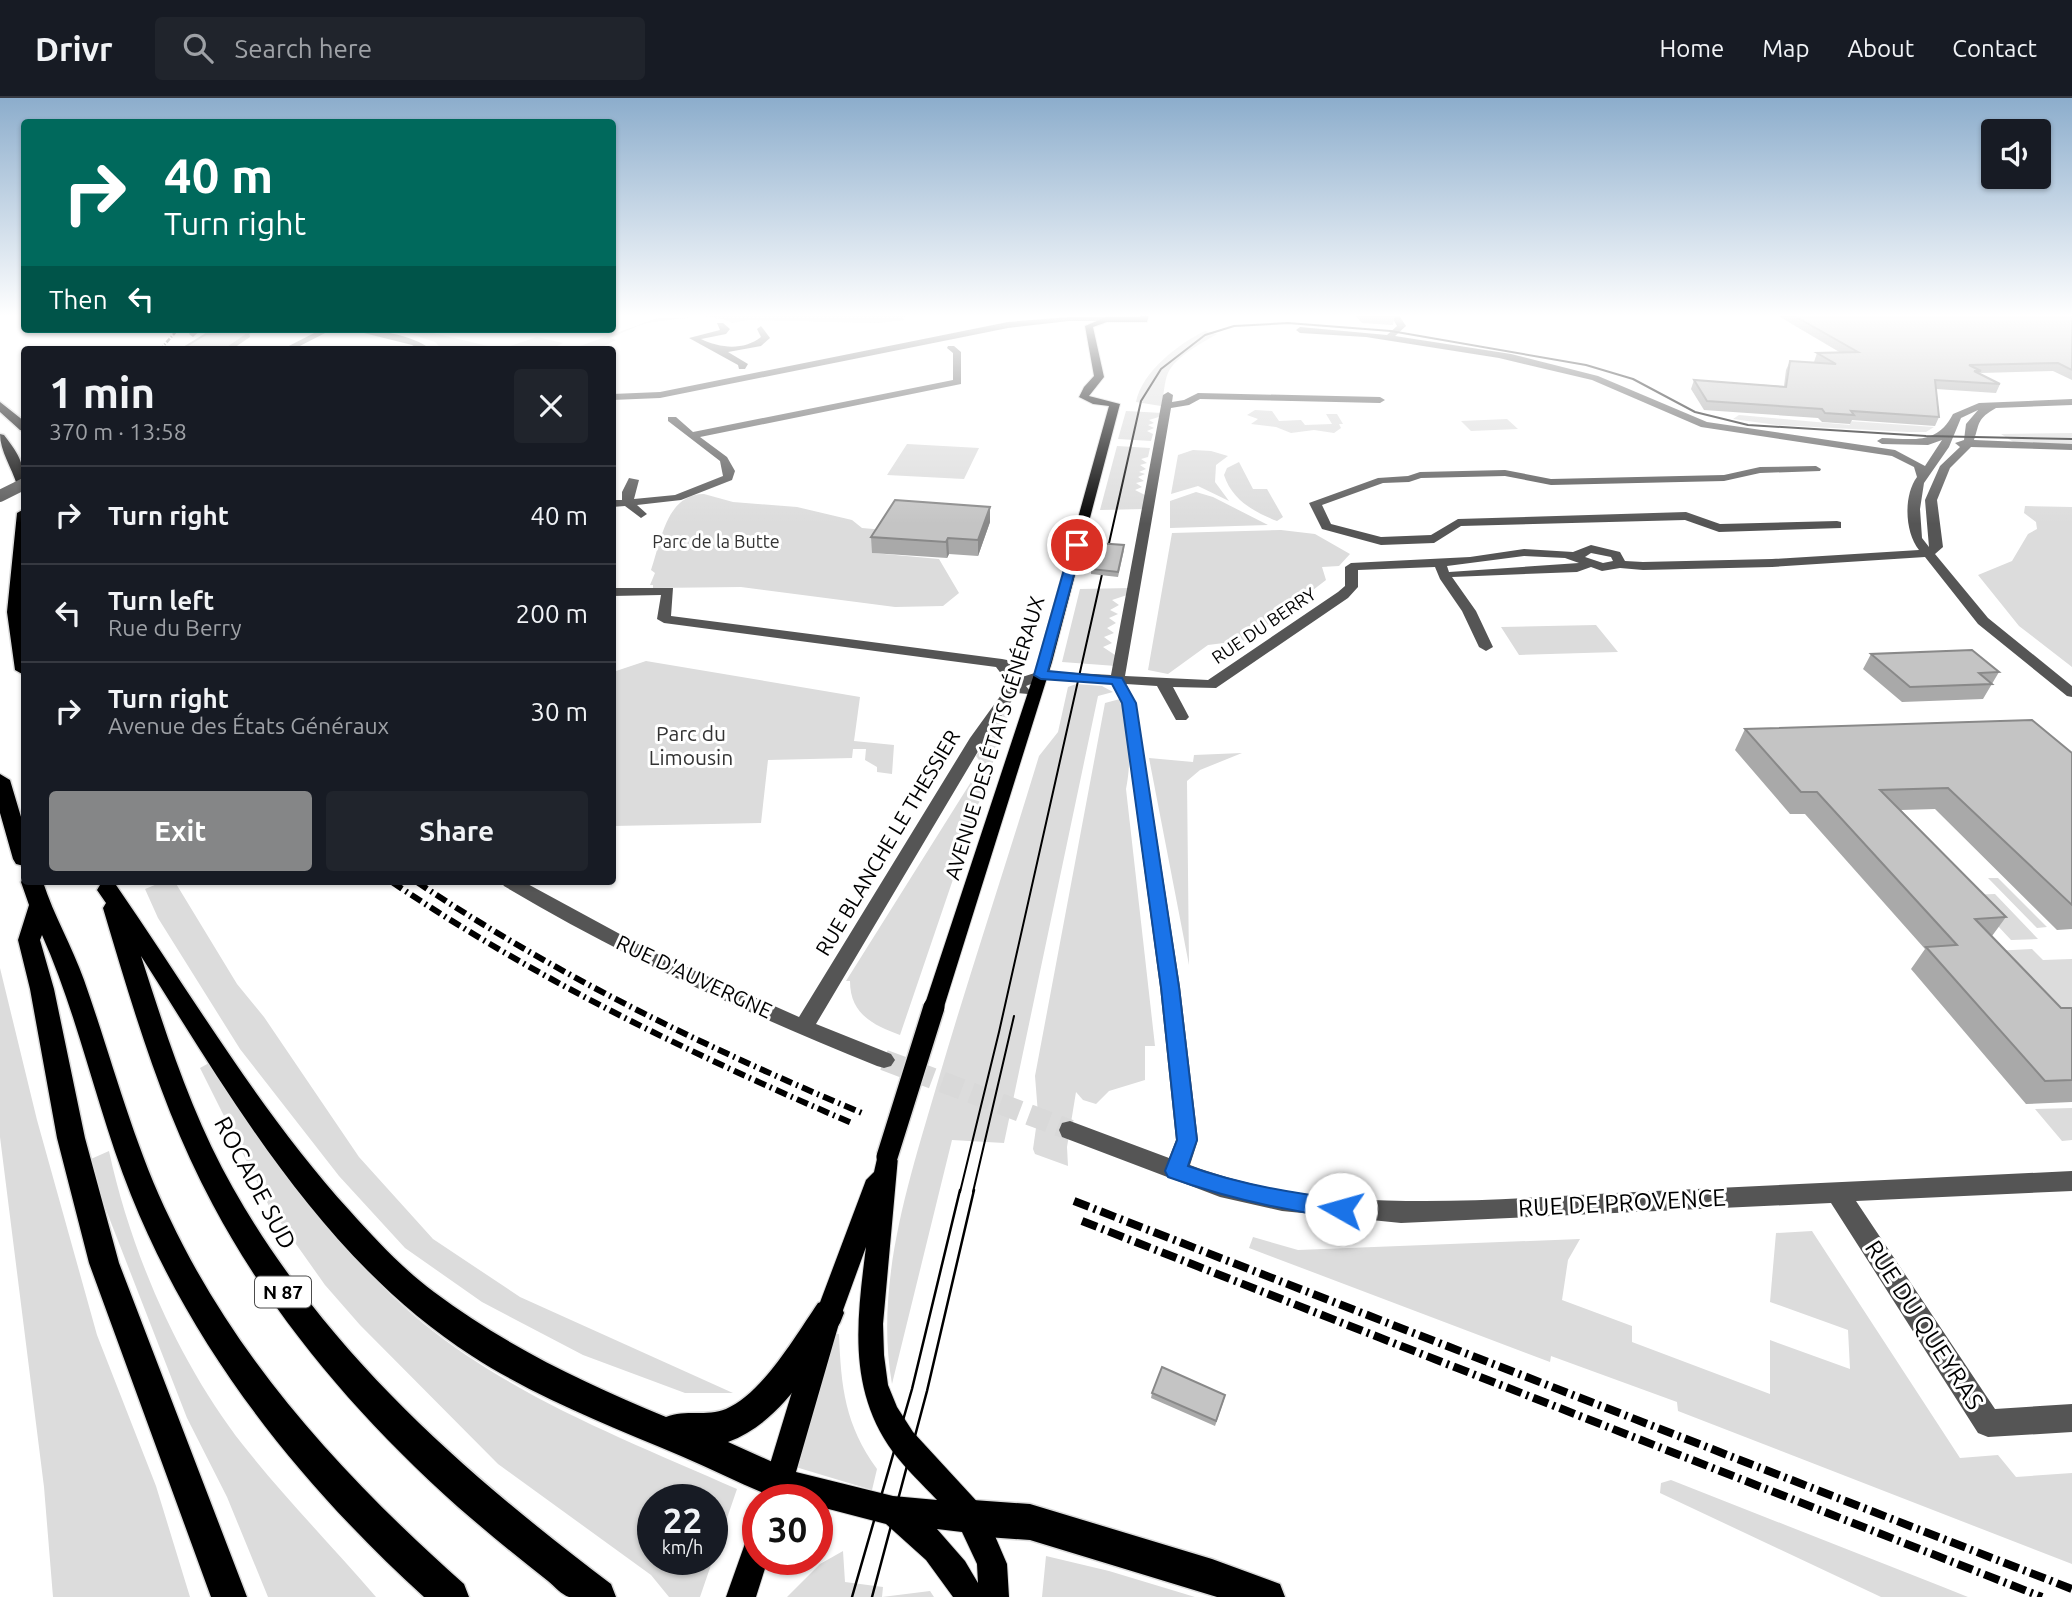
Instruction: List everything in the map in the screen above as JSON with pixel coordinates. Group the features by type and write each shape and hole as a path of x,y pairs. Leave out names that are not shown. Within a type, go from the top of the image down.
{"highway":[{"path":"2,405 21,424"},
{"path":"0,438 15,458 21,475"},
{"path":"21,547 16,611 21,648"},
{"path":"0,780 21,849"},
{"path":"106,886 305,1180 385,1271 445,1320 482,1345 582,1397 661,1429 763,1484"},
{"name":"ROCADE SUD","path":"106,886 146,1013 173,1087 222,1195 277,1283 340,1366 398,1428 475,1501 598,1597"},
{"path":"36,894 29,940 42,989 71,1138 104,1263 229,1597"},
{"path":"36,894 71,976 121,1131 158,1224 223,1345 339,1490 450,1597"},
{"path":"661,1429 698,1432 747,1416 789,1370 829,1313"},
{"path":"973,1518 1030,1522 1212,1577 1267,1597"}],"main road":[{"name":"AVENUE DES ÉTATS GÉNÉRAUX","path":"887,1157 1034,699 1115,404 1096,402 1084,397 1091,384"},
{"path":"778,1484 829,1313 887,1157"},
{"path":"887,1157 868,1336 875,1387 898,1437 973,1518 986,1541 996,1577 994,1597"},
{"path":"833,1501 893,1511 973,1518"},
{"path":"893,1511 935,1545 963,1583 969,1597"},
{"path":"741,1597 748,1575"}],"street":[{"path":"616,397 660,395 719,384"},
{"path":"691,436 948,384"},
{"path":"1610,384 1705,425 1859,446 1906,456 1919,465 1922,477"},
{"path":"1070,1129 1176,1171 1187,1140 1170,987 1129,703 1117,681 1167,400 1186,403 1198,396 1380,400"},
{"path":"1928,553 1937,547 1931,500 1956,416 1965,411 1995,405 2072,402"},
{"path":"1777,435 1927,446 1943,453 1952,463 1971,440 1971,424 1975,417 1995,405"},
{"path":"623,504 677,498 728,478 731,471 729,463 672,419"},
{"path":"1954,424 1962,440 2072,447"},
{"path":"1927,446 1937,439 1943,429 1954,424"},
{"path":"1971,440 1943,453 1918,483 1914,509 1916,538 1983,621 2072,693"},
{"path":"1859,446 1927,446 1943,453"},
{"path":"1816,469 1760,470 1724,478 1551,482 1505,473 1420,475 1409,479 1382,480 1315,503 1326,526 1381,541 1434,539 1458,523 1686,516 1719,528 1837,525"},
{"path":"623,504 633,481"},
{"path":"0,496 21,486"},
{"path":"623,504 641,514"},
{"name":"RUE DU BERRY","path":"1442,569 1486,555 1559,553 1578,556 1586,549 1605,550 1620,558 1620,564"},
{"name":"RUE DU BERRY","path":"1041,675 1211,685 1343,595 1352,587 1351,567 1442,569 1577,568 1589,564 1609,567 1620,564 1666,566 1851,560 1928,553"},
{"path":"1578,556 1589,564"},
{"name":"RUE DU BERRY","path":"1851,560 1938,568"},
{"path":"1442,569 1469,611 1476,632 1486,647"},
{"path":"616,592 668,591 664,619 1002,663 1015,685 1034,699"},
{"path":"1015,685 1041,675"},
{"path":"1163,682 1181,717"},
{"name":"RUE BLANCHE LE THESSIER","path":"803,1028 978,738 1015,685"},
{"name":"RUE D'AUVERGNE","path":"516,885 661,964 803,1028 884,1060"},
{"name":"RUE DE PROVENCE","path":"1176,1171 1220,1187 1282,1201 1401,1213 2072,1181"},
{"name":"RUE DU QUEYRAS","path":"1837,1192 1988,1423 2072,1418"}],"green space":[{"path":"1144,384 1166,384 1161,406 1136,402"},
{"path":"1255,410 1272,411 1279,421 1301,420 1305,425 1332,424 1326,414 1337,414 1343,424 1339,424 1341,428 1334,433 1314,430 1291,433 1276,427 1251,424 1258,419 1247,415"},
{"path":"1126,411 1162,413 1162,416 1149,420 1154,423 1148,425 1154,428 1147,431 1153,434 1151,441 1118,439"},
{"path":"1739,415 1850,425 1848,421 1934,427 1926,432 1908,432 1777,425 1733,419"},
{"path":"1507,419 1518,429 1471,431 1461,421"},
{"path":"2072,433 2072,445 2015,443 2001,434"},
{"path":"907,444 979,448 964,479 887,475"},
{"path":"1117,446 1150,448 1148,457 1141,459 1147,463 1140,465 1146,469 1139,472 1145,474 1138,477 1144,481 1136,483 1142,487 1135,490 1147,496 1145,509 1100,510"},
{"path":"1193,450 1228,456 1216,465 1215,482 1229,501 1198,486 1171,494 1178,455"},
{"path":"1239,462 1253,489 1267,489 1283,517 1277,521 1260,514 1232,491 1224,475 1227,468"},
{"path":"1196,492 1213,497 1268,525 1170,528 1170,501"},
{"name":"Parc de la Butte","path":"704,494 733,502 797,507 852,520 862,528 885,530 873,553 939,559 959,593 943,606 895,607 741,587 653,588 653,585 650,585 655,573 651,570 667,522 681,502 691,496"},
{"path":"2025,506 2072,507 2072,667 2019,626 1978,575 2012,561 2028,534 2037,529 2036,522 2024,513"},
{"path":"1281,530 1315,534 1350,554 1339,566 1322,567 1326,580 1248,640 1208,645 1168,674 1148,670 1172,533"},
{"path":"1131,588 1130,594 1112,600 1119,605 1110,610 1118,614 1109,618 1116,623 1107,628 1114,633 1104,637 1112,643 1103,647 1118,657 1116,666 1062,662 1080,589"},
{"path":"1596,625 1618,652 1519,655 1501,627"},
{"name":"Parc du Limousin","path":"646,661 860,697 854,741 894,745 892,774 877,772 877,767 865,760 866,749 853,749 852,758 768,760 761,823 616,826 616,671"},
{"path":"1076,684 1102,686 1113,692 1098,696 1004,1143 952,1140 892,1384 888,1308 891,1269 906,1192 950,1040 1039,756 1058,732 1068,687"},
{"path":"1120,699 1127,719 1129,768 1126,789 1155,1046 1145,1046 1145,1080 1109,1091 1096,1104 1083,1100 1076,1092 1067,1147 1068,1166 1035,1154 1033,1149 1038,1114 1035,1076 1105,703"},
{"path":"1004,711 1010,712 900,1035 865,1017 854,1002 850,981 846,981 982,764 976,756"},
{"path":"1242,753 1200,770 1187,781 1189,965 1149,758 1193,762 1194,755"},
{"path":"1988,878 1998,878 2047,927 2037,928"},
{"path":"155,885 177,885 237,984 264,1017 359,1157 433,1239 520,1297 733,1393 685,1393 583,1355 482,1302 405,1248 339,1176 240,1049 158,918 145,889"},
{"path":"1995,894 2038,939 2011,940 1969,895"},
{"path":"2032,949 2043,960 2072,959 2072,1014 2052,1014 1993,951"},
{"path":"0,968 37,1120 97,1335 156,1486 190,1597 53,1597 44,1487 0,1137"},
{"path":"209,1063 281,1168 334,1235 363,1267 424,1324 460,1351 535,1397 726,1484 637,1484 637,1565 498,1464 360,1325 325,1285 269,1206 200,1068"},
{"path":"2072,1108 2072,1140 2062,1141 2035,1109"},
{"path":"109,1151 118,1190 144,1267 178,1343 198,1379 259,1465 376,1597 268,1597 227,1497 187,1418 96,1184 91,1159"},
{"path":"1812,1231 1960,1458 1998,1455 2016,1477 2072,1473 2072,1564 1678,1411 1677,1402 1551,1356 1550,1362 1249,1248 1253,1237 1298,1250 1580,1239 1568,1260 1562,1300 1632,1326 1632,1342 1770,1394 1770,1340 1850,1369 1848,1330 1770,1302 1776,1233"},
{"path":"833,1333 839,1334 843,1388 851,1421 877,1469 872,1490 789,1465"},
{"path":"1671,1480 1968,1597 1881,1597 1660,1493 1661,1483"},
{"path":"728,1485 737,1489 728,1515"},
{"path":"843,1551 845,1582 883,1587 882,1597 787,1597 809,1575 833,1575 833,1557"},
{"path":"1046,1556 1109,1571 1195,1597 1042,1597"},
{"path":"651,1575 708,1575 700,1597 669,1597"},
{"path":"930,1591 934,1597 882,1597"}],"building":[{"path":"1696,384 1786,387 1786,384 1935,384 1939,417 1851,411 1854,415 1825,413 1822,409 1707,401"},
{"path":"895,500 990,507 978,540 948,538 946,542 871,537"},
{"path":"1097,543 1124,545 1118,572 1091,569"},
{"path":"1972,650 1999,672 1979,673 1992,684 1910,687 1871,654"},
{"path":"2032,720 2072,753 2072,905 1948,788 1880,790 2006,917 1975,919 2061,1008 2072,1008 2072,1080 2045,1081 1926,947 1957,945 1817,792 1801,792 1745,729"},
{"path":"1162,1367 1225,1395 1216,1421 1152,1393"}],"tunnel":[{"path":"884,1060 1070,1130"}],"tram line":[{"path":"960,1192 999,1032 1141,401 1152,384"},
{"path":"1642,384 1695,412 1748,425 1926,436 2072,439"},
{"path":"973,1192 1014,1016"},
{"path":"852,1597 912,1389 960,1190"},
{"path":"872,1597 927,1391 974,1190"}],"railway":[{"path":"397,885 503,951 617,1014 734,1071 854,1124"},
{"path":"422,885 524,949 634,1008 747,1063 862,1113"},
{"path":"1074,1201 2072,1589"},
{"path":"1082,1221 2042,1597"}],"route":[{"path":"1077,545 1041,675 1117,681 1129,703 1170,987 1187,1140 1184,1156 1176,1171 1220,1187 1282,1201 1341,1209"}]}
